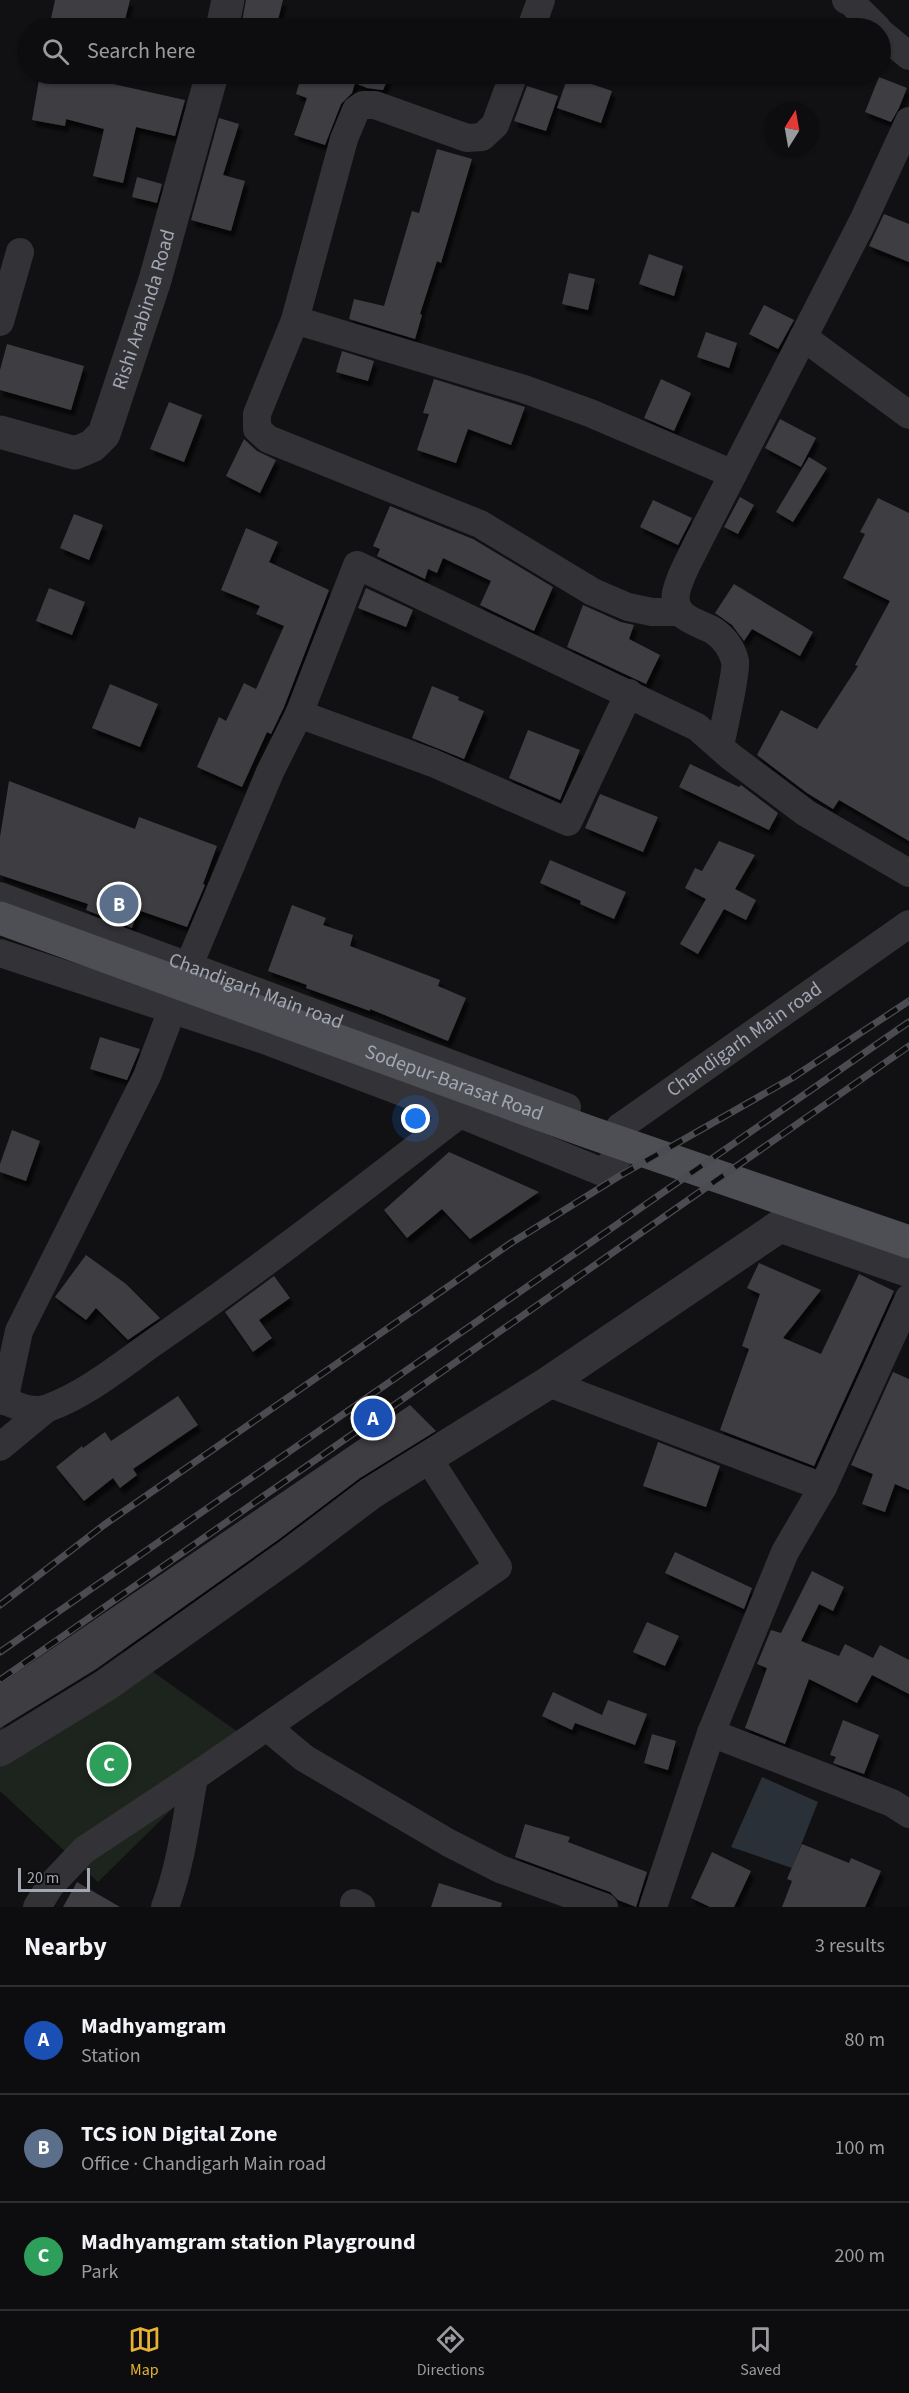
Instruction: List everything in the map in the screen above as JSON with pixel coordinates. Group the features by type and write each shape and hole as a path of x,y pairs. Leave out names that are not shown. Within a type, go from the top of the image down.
{"main road":[{"name":"Sodepur-Barasat Road","path":"0,918 589,1132 909,1242"}],"street":[{"path":"224,18 228,0"},
{"path":"535,18 541,0"},
{"path":"846,0 867,18"},
{"path":"891,41 909,56"},
{"name":"Rishi Arabinda Road","path":"0,432 75,453 92,446 104,434 154,280 209,84"},
{"path":"510,84 495,125 482,137 467,138 375,105 363,105 356,110 344,139 295,320 257,414 257,429 268,439 480,524 593,592 628,607 652,612 679,612"},
{"path":"720,746 736,663 724,639 713,630 690,622 679,612 676,602 681,580 802,337 863,221 909,121"},
{"path":"0,322 20,252"},
{"path":"295,320 524,388 590,413 733,474"},
{"path":"802,337 909,415"},
{"path":"189,965 270,772 299,714 357,565 697,727 730,756 806,813 909,873"},
{"path":"299,714 433,763 568,822 629,693"},
{"name":"Chandigarh Main road","path":"0,896 620,1127 909,924"},
{"path":"0,953 264,1040 460,1114 602,1172 619,1156 620,1127"},
{"path":"46,1409 28,1410 2,1400 18,1331 147,1076 172,1010"},
{"path":"0,1447 46,1409 80,1392 186,1320 295,1241 460,1114"},
{"path":"0,1750 106,1685 289,1555 371,1493 548,1383 780,1226 909,1271"},
{"path":"653,1907 711,1733 785,1552 823,1487 909,1298"},
{"path":"548,1383 823,1487"},
{"path":"37,1907 50,1886 84,1850 194,1777 498,1567 428,1458"},
{"path":"267,1727 303,1758 449,1843 500,1869 604,1907"},
{"path":"711,1733 892,1803 909,1814"},
{"path":"165,1907 172,1887 194,1777"}],"shaded area":[{"path":"98,1633 245,1737 98,1882 0,1791 0,1698"},
{"path":"762,1777 818,1802 792,1868 731,1847"}],"building":[{"path":"55,0 130,0 126,18 51,18"},
{"path":"246,0 283,0 278,18 243,18"},
{"path":"891,82 907,88 891,122 865,112 876,84 891,84"},
{"path":"38,84 113,84 185,100 175,136 136,127 123,183 93,176 104,129 66,119 65,126 32,120"},
{"path":"299,84 355,84 352,93 341,104 325,145 294,135 307,98 296,94"},
{"path":"357,84 386,84 383,90"},
{"path":"565,84 591,84 612,91 601,123 557,108"},
{"path":"527,86 558,96 546,131 514,121"},
{"path":"219,118 239,124 223,175 245,181 231,231 191,220"},
{"path":"437,149 472,159 441,263 437,261 420,314 422,315 415,339 349,319 354,299 384,306 412,211 419,213"},
{"path":"137,177 162,184 157,203 132,197"},
{"path":"884,214 909,224 909,262 869,246"},
{"path":"649,254 683,266 674,296 639,284"},
{"path":"569,273 595,279 588,310 562,304"},
{"path":"764,305 794,320 778,349 749,334"},
{"path":"706,332 737,343 729,368 697,357"},
{"path":"7,344 84,366 71,410 0,390 0,370"},
{"path":"342,351 374,361 368,381 336,372"},
{"path":"434,379 525,407 511,445 468,429 456,463 417,450 429,414 423,413"},
{"path":"661,379 691,393 674,431 644,418"},
{"path":"169,402 202,415 184,462 150,449"},
{"path":"780,419 816,438 801,467 765,448"},
{"path":"244,439 257,451 276,460 260,493 226,476"},
{"path":"809,457 827,468 793,522 776,512"},
{"path":"740,497 754,505 738,534 724,527"},
{"path":"878,498 909,513 909,841 839,800 833,809 807,793 757,755 781,710 817,729 858,666 855,665 890,601 843,578 865,534 860,532"},
{"path":"653,500 692,518 678,545 640,527"},
{"path":"390,506 473,539 553,587 534,631 480,605 491,581 443,558 437,573 428,569 425,579 377,556 380,549 373,546"},
{"path":"74,514 103,525 89,560 60,548"},
{"path":"246,528 278,542 269,562 329,590 284,707 271,734 267,732 242,787 197,767 219,717 226,721 244,683 256,689 284,626 256,614 260,606 221,590"},
{"path":"734,584 813,632 800,656 752,629 744,641 732,625 715,613"},
{"path":"49,588 85,602 72,635 36,621"},
{"path":"366,588 413,610 406,627 358,608"},
{"path":"583,605 621,622 634,625 629,639 660,655 646,684 567,647"},
{"path":"110,684 158,704 140,747 92,728"},
{"path":"432,686 484,711 464,759 412,738"},
{"path":"528,730 580,750 560,800 509,778"},
{"path":"690,764 739,787 741,785 778,813 769,830 679,787"},
{"path":"9,781 135,829 139,817 217,846 203,884 205,885 187,927 138,910 132,928 86,910 88,904 0,875 0,837"},
{"path":"600,794 658,817 643,852 585,828"},
{"path":"719,841 755,855 735,889 756,900 746,920 724,909 698,954 680,944 706,899 685,888 695,868 702,871"},
{"path":"550,860 626,892 614,919 540,883"},
{"path":"292,905 326,918 323,925 353,935 350,946 440,980 438,986 466,998 448,1041 370,1009 370,1011 306,988 307,985 268,971"},
{"path":"100,1037 140,1049 127,1080 90,1069"},
{"path":"12,1130 40,1141 26,1181 0,1172 0,1164"},
{"path":"449,1152 539,1192 470,1239 442,1209 407,1238 384,1210"},
{"path":"86,1255 126,1284 160,1318 128,1340 96,1308 86,1320 55,1297"},
{"path":"759,1263 821,1290 783,1338 821,1354 859,1274 894,1291 814,1466 720,1430 749,1349 742,1346 760,1294 747,1288"},
{"path":"274,1276 290,1298 259,1320 272,1338 253,1352 225,1312"},
{"path":"893,1372 909,1379 909,1490 895,1484 885,1512 862,1504 873,1474 851,1465"},
{"path":"178,1396 198,1425 133,1469 137,1475 120,1488 113,1478 84,1501 56,1467 82,1446 83,1448 105,1432 111,1441"},
{"path":"410,1405 436,1431 360,1478 278,1540 96,1669 0,1728 0,1684"},
{"path":"658,1442 720,1466 706,1507 643,1486"},
{"path":"675,1552 752,1588 744,1609 665,1573"},
{"path":"812,1571 844,1587 833,1611 819,1604 801,1641 839,1656 845,1644 873,1658 880,1645 909,1660 909,1694 872,1675 857,1703 809,1679 785,1744 745,1728 767,1668 757,1664 771,1630 781,1633"},
{"path":"647,1622 679,1636 665,1666 633,1652"},
{"path":"553,1692 602,1715 608,1700 647,1714 635,1745 575,1723 572,1730 542,1716"},
{"path":"843,1720 879,1735 864,1774 833,1763 836,1757 830,1755"},
{"path":"652,1734 676,1741 668,1770 644,1763"},
{"path":"525,1824 570,1837 568,1842 647,1872 636,1907 618,1900 610,1892 515,1857"},
{"path":"802,1844 849,1863 851,1858 881,1871 865,1907 782,1907 792,1881 787,1879"},
{"path":"712,1852 751,1871 734,1907 710,1907 691,1898"},
{"path":"77,1882 120,1907 63,1907"},
{"path":"439,1883 502,1903 501,1907 431,1907"}],"railway":[{"path":"0,1605 104,1525 511,1243 621,1175 792,1078 909,1001"},
{"path":"0,1652 909,1022"},
{"path":"0,1680 909,1046"}],"place":[{"name":"TCS iON Digital Zone","path":"119,904"},
{"name":"Madhyamgram","path":"373,1418"},
{"name":"Madhyamgram station Playground","path":"109,1764"}]}
